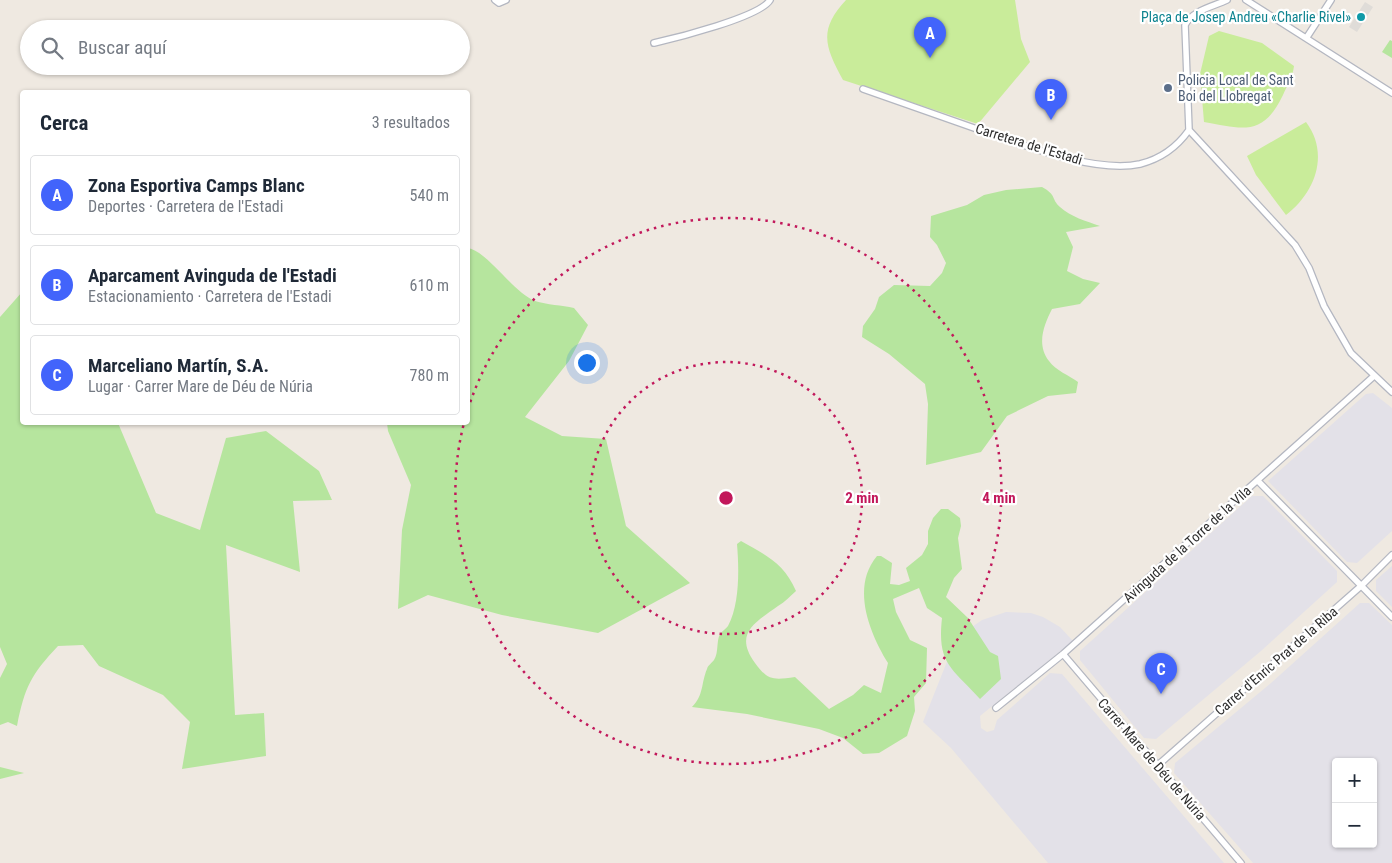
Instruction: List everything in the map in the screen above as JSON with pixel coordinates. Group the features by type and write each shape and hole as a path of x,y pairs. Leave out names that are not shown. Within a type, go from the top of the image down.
{"street":[{"path":"495,0 501,3 506,0"},
{"path":"654,43 717,25 762,8 770,0"},
{"path":"1227,0 1197,12 1189,17 1185,25 1189,130 1295,245 1309,268 1324,306 1351,353 1392,392"},
{"path":"1246,0 1392,93"},
{"path":"1307,38 1331,0"},
{"name":"Carretera de l'Estadi","path":"863,88 1016,143 1089,162 1138,164 1155,159 1180,143 1189,130"},
{"name":"Avinguda de la Torre de la Vila","path":"996,708 1062,654 1374,376"},
{"path":"1258,481 1392,617"},
{"name":"Carrer d'Enric Prat de la Riba","path":"1158,765 1361,586 1392,555"},
{"name":"Carrer Mare de Déu de Núria","path":"1062,654 1241,863"}],"shaded area":[{"name":"Plaça de Josep Andreu «Charlie Rivel»","path":"1365,2 1373,7 1357,32 1349,27"},
{"path":"1373,393 1392,408 1392,531 1357,563 1347,562 1268,481 1366,394"},
{"path":"1252,496 1263,496 1337,571 1337,582 1261,651 1156,739 1144,738 1080,660 1080,651"},
{"path":"1392,566 1392,607 1376,591 1376,580"},
{"path":"1360,603 1369,603 1392,625 1392,863 1253,863 1174,773 1175,763 1271,683"},
{"path":"1006,612 1031,613 1043,617 1060,627 1073,641 980,716 981,728 987,732 994,730 997,720 1050,673 1062,674 1224,863 1048,863 951,748 923,722 952,649 972,627 982,620"}],"green space":[{"path":"846,0 1015,0 1021,39 1030,62 978,124 843,80 832,58 827,39 831,21"},
{"path":"1219,31 1262,43 1294,66 1290,81 1275,109 1268,118 1259,124 1241,128 1204,122 1200,74 1209,36"},
{"path":"1390,40 1392,41 1392,58 1382,52"},
{"path":"1306,122 1313,134 1317,147 1318,160 1316,172 1305,196 1286,215 1256,175 1247,156"},
{"path":"1042,187 1050,192 1057,204 1064,210 1100,226 1066,232 1073,247 1067,271 1083,279 1100,283 1080,304 1052,309 1046,321 1042,341 1045,355 1049,361 1078,382 1076,393 1048,396 1007,416 981,452 926,465 928,404 925,384 889,354 862,337 863,326 875,309 879,297 894,285 930,286 942,273 946,263 937,245 930,237 931,216 967,205 984,195 1006,190"},
{"path":"470,249 475,251 527,296 535,301 574,308 588,325 569,361 525,417 562,436 606,439 626,526 690,583 598,633 502,615 428,595 398,609 402,530 411,485 388,431 387,425 470,425"},
{"path":"20,294 20,425 119,425 156,513 200,530 226,438 266,431 319,471 332,500 293,501 300,572 226,545 235,715 264,713 266,756 182,769 190,722 163,695 99,666 83,645 58,646 41,665 30,682 17,726 8,722 0,725 0,678 7,664 0,647 0,317"},
{"path":"941,509 948,509 960,518 961,526 958,538 962,569 954,578 946,597 968,618 990,652 998,656 1001,679 980,699 948,664 942,646 942,618 927,608 919,588 893,599 896,612 910,640 927,648 926,683 914,697 915,711 907,736 879,753 863,754 843,738 819,729 747,714 692,707 699,698 705,674 716,657 720,634 728,626 735,607 738,586 737,544 741,541 780,567 786,573 796,591 783,603 762,617 750,629 746,644 749,653 760,669 772,678 795,677 829,709 853,695 864,685 881,693 888,663 869,624 866,610 865,581 869,568 877,556 881,556 892,563 890,584 899,585 910,581 906,568 922,555 928,544 928,531 933,518"},
{"path":"0,767 24,773 0,779"}],"place":[{"name":"Plaça de Josep Andreu «Charlie Rivel»","path":"1361,17"},
{"name":"Zona Esportiva Camps Blanc","path":"930,58"},
{"name":"Policia Local de Sant Boi del Llobregat","path":"1168,88"},
{"name":"Aparcament Avinguda de l'Estadi","path":"1051,120"},
{"name":"Marceliano Martín, S.A.","path":"1161,694"}]}
